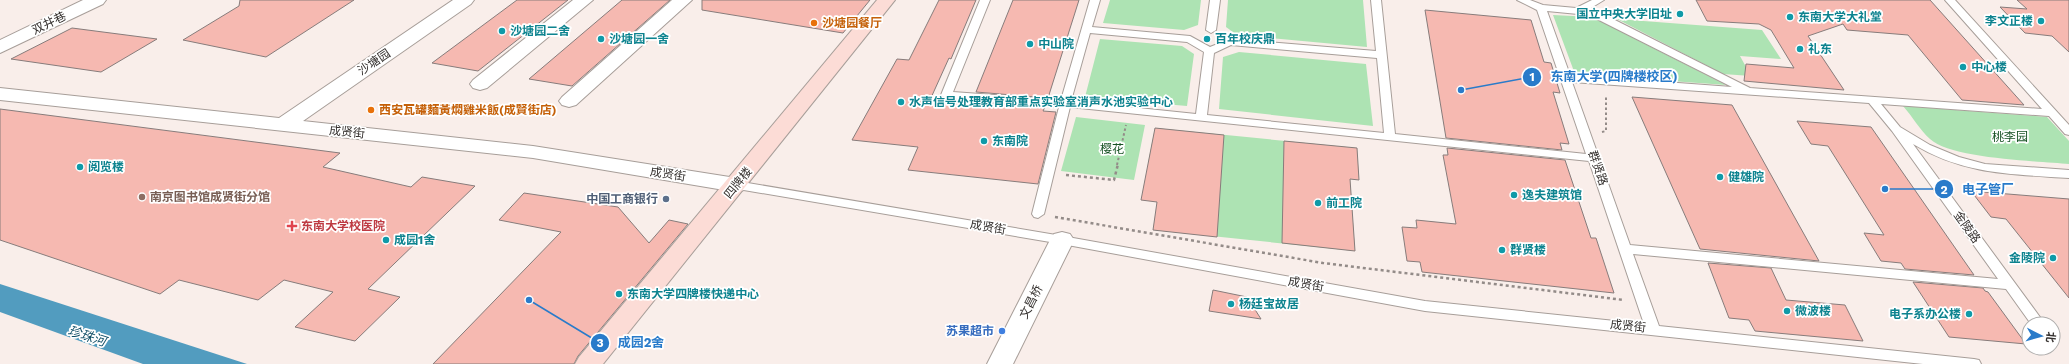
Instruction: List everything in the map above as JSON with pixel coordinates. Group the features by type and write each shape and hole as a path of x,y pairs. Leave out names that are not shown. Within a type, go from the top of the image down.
{"street":[{"name":"双井巷","path":"0,47 97,0"},
{"name":"沙塘园","path":"283,125 465,0"},
{"path":"480,84 584,0"},
{"path":"569,101 683,0"},
{"name":"四牌楼","path":"588,364 886,0"},
{"name":"成贤街","path":"0,94 533,152 736,185"},
{"name":"文昌桥","path":"1000,364 1062,240"}],"lane":[{"path":"985,0 946,95 1065,104 1594,158"},
{"path":"1038,214 1065,104 1095,0"},
{"path":"1211,30 1215,0"},
{"path":"1376,0 1390,137"},
{"path":"1522,0 1541,8 1578,11 1599,0"},
{"path":"1950,0 2069,132"},
{"name":"群贤路","path":"1541,8 1653,329"},
{"path":"1583,8 1752,92"},
{"path":"1087,30 1190,39 1209,51"},
{"path":"1190,39 1211,30"},
{"path":"1211,30 1230,42 1382,55"},
{"path":"1209,51 1230,42"},
{"path":"1201,118 1209,51"},
{"path":"1566,78 2052,113"},
{"name":"金陵路","path":"1872,100 1896,129 2032,316"},
{"path":"1896,129 1926,147 1971,165 1985,168 2069,174"},
{"name":"成贤街","path":"736,185 1062,240 1425,306 1974,364"},
{"path":"1625,249 2010,285"}],"path":[{"path":"1586,136 1606,131 1606,89 1629,88 1635,83"},
{"path":"1049,173 1114,180 1129,111"},
{"path":"1038,214 1323,263 1644,303"}],"green space":[{"path":"1110,0 1201,0 1198,25 1184,30 1103,23"},
{"path":"1228,0 1363,0 1367,47 1237,35 1226,27"},
{"path":"1553,15 1592,17 1726,85 1575,74"},
{"path":"1617,19 1762,30 1781,59 1740,56 1751,76 1723,74"},
{"path":"1100,39 1182,46 1194,54 1187,106 1085,97"},
{"path":"1239,52 1366,64 1373,126 1219,109 1223,57"},
{"name":"桃李园","path":"1903,106 2047,117 2069,141 2069,164 1996,158 1956,151 1941,146 1926,135"},
{"name":"樱花","path":"1076,117 1145,125 1134,180 1061,171"},
{"name":"前工院","path":"1155,128 1357,148 1359,180 1350,179 1355,251 1153,230 1164,164 1148,163"}],"water":[{"name":"珍珠河","path":"0,284 247,364 143,364 0,312"}],"building":[{"path":"240,0 354,0 266,57 183,40 239,6"},
{"name":"沙塘园二舍","path":"517,0 568,0 478,71 432,63"},
{"name":"沙塘园一舍","path":"622,0 670,0 572,86 529,79"},
{"name":"沙塘园餐厅","path":"702,0 870,0 843,33 702,10"},
{"path":"939,0 976,0 951,59 949,58 930,100 1045,107 1043,111 1056,112 1038,184 908,170 918,147 852,140 897,59 909,60"},
{"name":"中山院","path":"1013,0 1079,0 1048,98 976,92"},
{"path":"1696,0 1930,0 2024,105 1962,100 1908,35 1847,30 1843,24 1808,36 1844,90 1744,81 1746,64 1794,68 1771,30 1759,24 1707,21"},
{"name":"李文正楼","path":"2017,0 2069,0 2069,52 2052,36 2025,33 2000,7 2027,9"},
{"path":"1425,10 1531,20 1544,62 1551,63 1560,93 1553,92 1569,144 1560,143 1562,150 1446,138"},
{"path":"72,28 157,39 101,72 11,59"},
{"name":"健雄院","path":"1632,97 1732,105 1819,261 1700,249"},
{"name":"南京图书馆成贤街分馆","path":"0,109 340,153 323,167 411,187 422,177 475,186 368,289 400,297 355,341 295,327 333,292 284,280 258,300 179,280 160,294 0,240"},
{"path":"1797,121 1871,127 1974,275 1905,269 1901,263 1881,261 1864,233 1884,235 1828,146 1811,144"},
{"path":"1155,128 1224,135 1217,237 1153,230 1157,202 1141,200"},
{"path":"1284,141 1357,148 1359,180 1350,179 1355,251 1282,243"},
{"path":"1447,148 1565,160 1591,238 1596,238 1614,293 1422,272 1420,262 1407,261 1402,227 1417,228 1416,220 1456,224 1443,155 1448,155"},
{"name":"金陵院","path":"1971,191 2069,199 2069,298 2006,219 1991,217"},
{"path":"524,193 618,207 649,243 669,220 688,224 578,356 574,364 433,364 561,232 499,220"},
{"name":"微波楼","path":"1708,263 1771,268 1786,300 1845,305 1863,341 1755,331 1749,320 1729,318"},
{"name":"电子系办公楼","path":"1913,282 1983,288 1988,292 2021,337 2021,344 1949,337"},
{"name":"杨廷宝故居","path":"1213,290 1247,297 1261,319 1209,311"}],"place":[{"name":"国立中央大学旧址","path":"1680,14"},
{"name":"东南大学大礼堂","path":"1790,17"},
{"name":"李文正楼","path":"2041,21"},
{"name":"沙塘园餐厅","path":"814,23"},
{"name":"沙塘园二舍","path":"502,31"},
{"name":"沙塘园一舍","path":"601,39"},
{"name":"百年校庆鼎","path":"1207,39"},
{"name":"中山院","path":"1030,44"},
{"name":"礼东","path":"1800,49"},
{"name":"中心楼","path":"1963,67"},
{"name":"东南大学(四牌楼校区)","path":"1461,90"},
{"name":"水声信号处理教育部重点实验室消声水池实验中心","path":"901,102"},
{"name":"西安瓦罐麵黃燜雞米飯(成賢街店)","path":"371,110"},
{"name":"东南院","path":"984,141"},
{"name":"阅览楼","path":"80,167"},
{"name":"健雄院","path":"1720,177"},
{"name":"电子管厂","path":"1885,189"},
{"name":"逸夫建筑馆","path":"1514,195"},
{"name":"南京图书馆成贤街分馆","path":"142,197"},
{"name":"中国工商银行","path":"666,199"},
{"name":"前工院","path":"1318,203"},
{"name":"东南大学校医院","path":"292,226"},
{"name":"成园1舍","path":"386,240"},
{"name":"群贤楼","path":"1502,250"},
{"name":"金陵院","path":"2053,258"},
{"name":"东南大学四牌楼快递中心","path":"619,294"},
{"name":"成园2舍","path":"529,300"},
{"name":"杨廷宝故居","path":"1231,304"},
{"name":"微波楼","path":"1787,311"},
{"name":"电子系办公楼","path":"1969,314"},
{"name":"苏果超市","path":"1002,331"}]}
